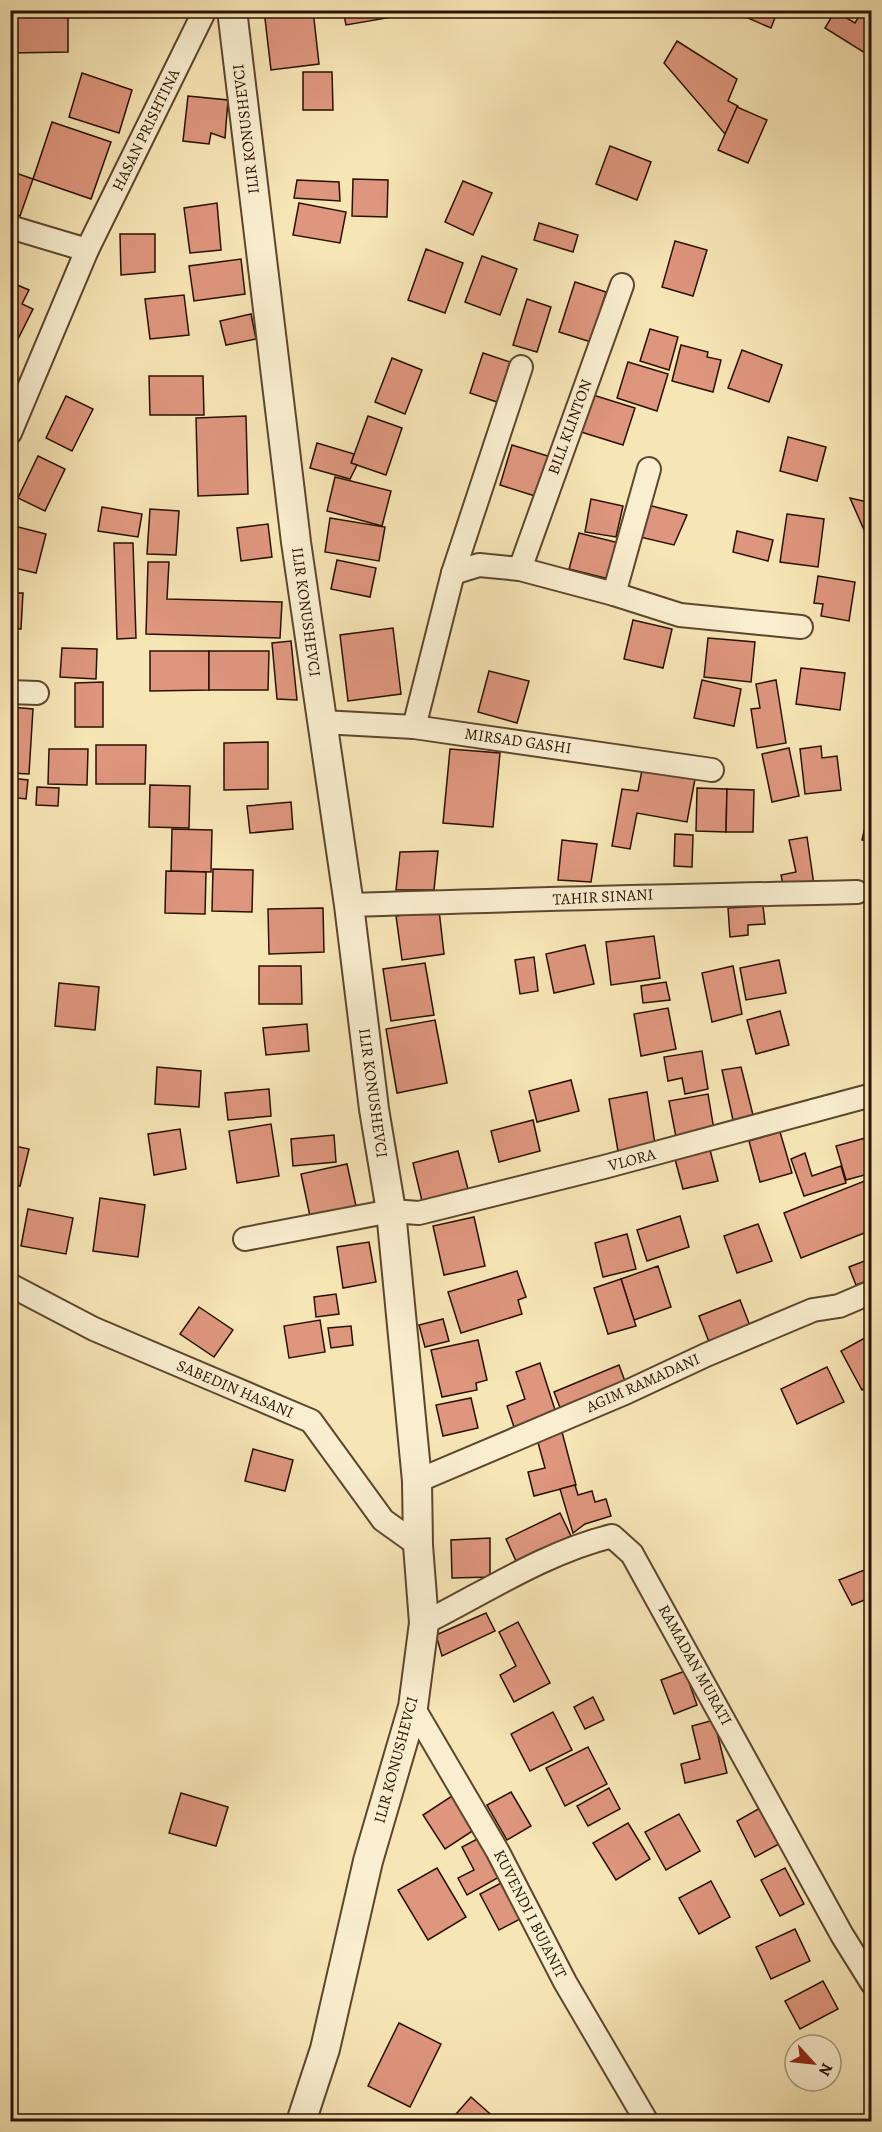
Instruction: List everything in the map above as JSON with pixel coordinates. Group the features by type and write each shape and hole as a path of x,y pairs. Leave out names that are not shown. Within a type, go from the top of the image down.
{"street":[{"name":"HASAN PRISHTINA","path":"10,433 87,250 205,10"},
{"name":"ILIR KONUSHEVCI","path":"232,10 296,542 349,905 374,1109 390,1211 417,1481 418,1545 424,1623 413,1707 368,1861 325,2049 301,2121"},
{"path":"10,227 87,250"},
{"name":"BILL KLINTON","path":"520,569 622,285"},
{"path":"414,727 453,573 520,367"},
{"path":"614,594 649,468"},
{"path":"453,573 479,565 520,569 614,594 680,615 801,627"},
{"path":"10,692 37,693"},
{"name":"MIRSAD GASHI","path":"322,722 414,727 712,770"},
{"name":"TAHIR SINANI","path":"349,905 565,900 653,895 857,892"},
{"name":"VLORA","path":"390,1211 419,1213 604,1167 872,1095"},
{"path":"245,1239 390,1211"},
{"name":"SABEDIN HASANI","path":"10,1285 94,1329 311,1421 383,1520 418,1545"},
{"name":"AGIM RAMADANI","path":"417,1481 813,1310 839,1306 872,1292"},
{"name":"RAMADAN MURATI","path":"424,1623 545,1561 590,1541 612,1536 632,1554 872,1983"},
{"name":"KUVENDI I BUJANIT","path":"413,1707 498,1852 565,1982 647,2121"}],"building":[{"path":"10,10 68,10 68,52 10,53"},
{"path":"264,10 313,10 319,64 271,70"},
{"path":"343,10 409,10 410,14 346,25"},
{"path":"422,10 464,10 423,17"},
{"path":"743,10 778,10 771,28 741,15"},
{"path":"863,10 872,14 872,42 865,53 825,28 835,11 855,23"},
{"path":"677,41 737,79 728,101 738,106 725,134 664,63"},
{"path":"303,72 332,72 333,110 303,110"},
{"path":"82,73 132,90 119,133 69,117"},
{"path":"188,96 228,100 225,138 211,133 209,144 183,141"},
{"path":"737,107 767,120 748,163 718,150"},
{"path":"52,122 111,142 91,199 33,179"},
{"path":"610,146 651,162 637,200 596,184"},
{"path":"10,171 33,179 20,216 10,212"},
{"path":"353,179 388,180 387,217 352,216"},
{"path":"297,180 339,182 340,201 294,198"},
{"path":"463,181 492,193 473,235 445,222"},
{"path":"217,203 221,250 190,253 184,208"},
{"path":"299,203 346,212 340,243 293,235"},
{"path":"539,223 578,235 573,252 534,240"},
{"path":"120,234 155,234 155,272 121,275"},
{"path":"675,241 707,250 693,296 662,287"},
{"path":"426,249 463,263 445,313 408,300"},
{"path":"482,256 517,269 500,315 465,302"},
{"path":"241,259 245,294 194,301 189,266"},
{"path":"10,282 29,290 22,304 33,309 10,355"},
{"path":"575,282 606,292 591,342 559,332"},
{"path":"184,295 189,335 150,339 145,299"},
{"path":"527,299 551,307 537,352 513,345"},
{"path":"251,314 256,339 226,345 220,321"},
{"path":"650,329 678,337 669,370 640,361"},
{"path":"681,345 708,352 707,357 721,360 713,392 672,381"},
{"path":"742,350 782,365 769,402 728,388"},
{"path":"483,353 510,362 497,402 470,393"},
{"path":"392,358 422,370 405,414 375,402"},
{"path":"628,362 668,374 657,411 617,398"},
{"path":"149,376 203,376 204,415 150,415"},
{"path":"593,395 635,408 623,445 581,432"},
{"path":"66,396 93,409 72,451 46,438"},
{"path":"246,416 248,494 198,496 196,418"},
{"path":"368,416 402,428 386,475 351,463"},
{"path":"788,437 826,447 817,481 780,471"},
{"path":"317,443 354,454 351,463 357,465 350,479 310,468"},
{"path":"512,445 551,457 538,497 500,485"},
{"path":"38,456 65,469 45,511 18,498"},
{"path":"335,477 391,491 382,526 327,511"},
{"path":"850,498 872,503 872,548"},
{"path":"591,499 623,506 616,537 585,532"},
{"path":"648,505 687,515 674,545 640,537"},
{"path":"102,507 142,514 138,537 98,531"},
{"path":"150,509 179,511 176,555 147,554"},
{"path":"787,514 824,519 818,567 780,562"},
{"path":"330,518 385,527 379,561 325,552"},
{"path":"268,524 272,557 241,561 237,528"},
{"path":"10,525 46,534 36,573 10,567"},
{"path":"737,531 773,540 768,561 733,552"},
{"path":"579,533 619,543 609,579 569,569"},
{"path":"114,543 133,543 136,638 117,639"},
{"path":"337,560 376,568 370,597 331,589"},
{"path":"148,562 169,562 167,599 282,602 280,638 146,634"},
{"path":"818,576 855,582 849,621 821,616 823,604 814,603"},
{"path":"10,593 23,593 21,629 10,629"},
{"path":"633,620 672,629 663,668 624,659"},
{"path":"393,628 401,694 348,701 340,635"},
{"path":"708,638 755,642 751,682 704,677"},
{"path":"291,641 297,700 277,699 272,643"},
{"path":"62,648 97,649 96,679 60,677"},
{"path":"150,651 209,651 209,690 150,691"},
{"path":"209,651 269,651 268,690 209,690"},
{"path":"801,668 845,673 840,710 796,704"},
{"path":"489,671 529,681 517,723 478,712"},
{"path":"702,680 741,689 734,726 694,718"},
{"path":"776,680 786,743 757,748 751,709 760,708 756,684"},
{"path":"103,682 103,727 75,727 75,683"},
{"path":"10,707 33,709 29,774 10,773"},
{"path":"268,742 268,789 224,790 224,743"},
{"path":"96,745 146,745 145,784 96,784"},
{"path":"821,746 822,758 837,756 841,790 805,794 800,749"},
{"path":"789,748 799,796 772,802 762,754"},
{"path":"49,749 88,749 87,785 48,784"},
{"path":"450,749 500,753 493,827 443,823"},
{"path":"642,770 695,779 687,822 637,813 630,849 612,846 622,789 638,791"},
{"path":"10,778 28,780 26,799 10,797"},
{"path":"150,785 190,786 189,828 149,827"},
{"path":"37,787 59,788 58,806 36,805"},
{"path":"697,788 727,789 726,832 696,831"},
{"path":"727,789 754,790 753,832 726,832"},
{"path":"291,802 293,829 250,833 247,806"},
{"path":"870,806 872,807 872,842 862,840"},
{"path":"172,829 212,830 211,872 171,871"},
{"path":"675,834 693,835 692,867 674,866"},
{"path":"807,837 814,885 784,890 781,875 796,872 789,840"},
{"path":"562,840 597,844 591,882 558,880"},
{"path":"438,851 434,890 396,890 400,852"},
{"path":"213,869 253,870 252,912 212,911"},
{"path":"166,871 206,872 205,914 165,913"},
{"path":"763,906 765,924 748,925 748,935 730,937 728,908"},
{"path":"323,908 324,952 269,954 268,909"},
{"path":"439,910 444,954 402,960 396,916"},
{"path":"654,936 660,978 611,985 606,942"},
{"path":"585,945 594,984 554,993 546,954"},
{"path":"534,957 538,991 520,994 515,960"},
{"path":"779,960 786,993 746,1000 740,968"},
{"path":"425,963 434,1015 391,1021 383,969"},
{"path":"259,966 301,966 302,1004 259,1004"},
{"path":"733,966 742,1014 712,1022 702,973"},
{"path":"666,982 670,1000 643,1003 641,986"},
{"path":"59,983 99,987 95,1030 55,1026"},
{"path":"668,1008 676,1049 641,1056 634,1014"},
{"path":"780,1011 789,1045 756,1054 747,1020"},
{"path":"435,1020 447,1083 397,1093 386,1029"},
{"path":"307,1024 309,1051 266,1055 263,1028"},
{"path":"702,1051 708,1089 685,1094 682,1078 668,1081 664,1057"},
{"path":"157,1067 201,1071 199,1107 155,1104"},
{"path":"741,1067 753,1115 733,1120 722,1070"},
{"path":"571,1080 579,1111 537,1122 529,1091"},
{"path":"269,1089 271,1116 228,1120 225,1093"},
{"path":"647,1092 655,1144 618,1151 609,1099"},
{"path":"708,1094 714,1130 676,1137 669,1101"},
{"path":"533,1120 540,1151 499,1162 491,1131"},
{"path":"271,1124 279,1176 237,1183 229,1131"},
{"path":"180,1129 186,1169 154,1175 148,1134"},
{"path":"780,1132 792,1173 760,1182 749,1141"},
{"path":"334,1135 336,1162 293,1166 291,1139"},
{"path":"869,1137 872,1173 846,1180 836,1146"},
{"path":"10,1145 29,1149 20,1186 10,1184"},
{"path":"710,1150 718,1181 683,1189 675,1159"},
{"path":"458,1151 468,1189 422,1201 413,1163"},
{"path":"805,1153 812,1176 841,1166 846,1183 804,1196 791,1159"},
{"path":"347,1164 356,1206 310,1216 301,1174"},
{"path":"872,1178 872,1230 801,1258 784,1213"},
{"path":"100,1198 145,1205 138,1257 93,1251"},
{"path":"28,1209 73,1218 66,1254 21,1246"},
{"path":"680,1216 689,1247 647,1261 637,1230"},
{"path":"474,1217 485,1266 444,1275 433,1226"},
{"path":"758,1224 772,1261 737,1273 724,1236"},
{"path":"627,1234 636,1269 603,1277 595,1243"},
{"path":"369,1242 376,1282 343,1288 337,1247"},
{"path":"872,1258 872,1279 856,1285 849,1267"},
{"path":"658,1266 671,1307 634,1320 621,1279"},
{"path":"517,1271 526,1297 518,1300 522,1314 461,1333 448,1292"},
{"path":"621,1279 636,1326 608,1334 594,1288"},
{"path":"336,1294 339,1314 316,1317 314,1297"},
{"path":"740,1300 752,1331 711,1347 699,1316"},
{"path":"199,1307 233,1330 214,1357 180,1334"},
{"path":"443,1319 449,1341 425,1347 419,1325"},
{"path":"320,1320 325,1352 289,1358 284,1326"},
{"path":"351,1326 353,1345 331,1348 328,1328"},
{"path":"872,1334 872,1385 862,1390 841,1351"},
{"path":"478,1340 487,1380 476,1383 477,1390 442,1397 431,1350"},
{"path":"540,1363 556,1413 514,1427 507,1406 525,1399 516,1372"},
{"path":"619,1365 626,1384 561,1410 554,1392"},
{"path":"827,1367 844,1402 797,1424 781,1389"},
{"path":"471,1398 478,1428 443,1436 436,1405"},
{"path":"562,1432 576,1485 534,1496 528,1472 545,1468 537,1439"},
{"path":"253,1449 293,1460 285,1491 245,1481"},
{"path":"575,1485 578,1495 592,1491 595,1502 606,1499 611,1516 585,1524 573,1533 560,1489"},
{"path":"560,1513 571,1536 516,1561 506,1539"},
{"path":"490,1538 490,1577 452,1578 451,1540"},
{"path":"872,1567 872,1597 852,1605 839,1580"},
{"path":"486,1613 495,1631 442,1656 436,1635"},
{"path":"518,1622 550,1683 514,1702 500,1675 516,1666 499,1632"},
{"path":"685,1671 697,1705 674,1714 661,1680"},
{"path":"593,1697 604,1720 585,1729 574,1707"},
{"path":"553,1712 572,1750 530,1771 511,1734"},
{"path":"714,1720 727,1773 685,1783 681,1764 700,1759 692,1726"},
{"path":"588,1747 607,1784 565,1806 546,1768"},
{"path":"609,1788 620,1809 588,1826 577,1806"},
{"path":"511,1792 531,1826 507,1840 487,1805"},
{"path":"181,1793 228,1807 216,1846 169,1833"},
{"path":"455,1794 477,1828 445,1849 423,1815"},
{"path":"760,1808 779,1844 755,1857 737,1821"},
{"path":"679,1814 700,1851 666,1870 645,1832"},
{"path":"628,1823 650,1859 616,1880 593,1843"},
{"path":"481,1837 501,1876 467,1895 458,1878 474,1870 462,1847"},
{"path":"437,1868 466,1917 428,1940 398,1890"},
{"path":"785,1868 804,1904 780,1916 761,1880"},
{"path":"711,1881 730,1917 699,1934 679,1898"},
{"path":"503,1882 522,1918 499,1930 480,1894"},
{"path":"795,1929 810,1961 771,1979 756,1947"},
{"path":"823,1981 838,2009 800,2029 785,2001"},
{"path":"399,2023 441,2044 410,2107 368,2086"},
{"path":"471,2097 497,2120 495,2122 449,2122"}]}
